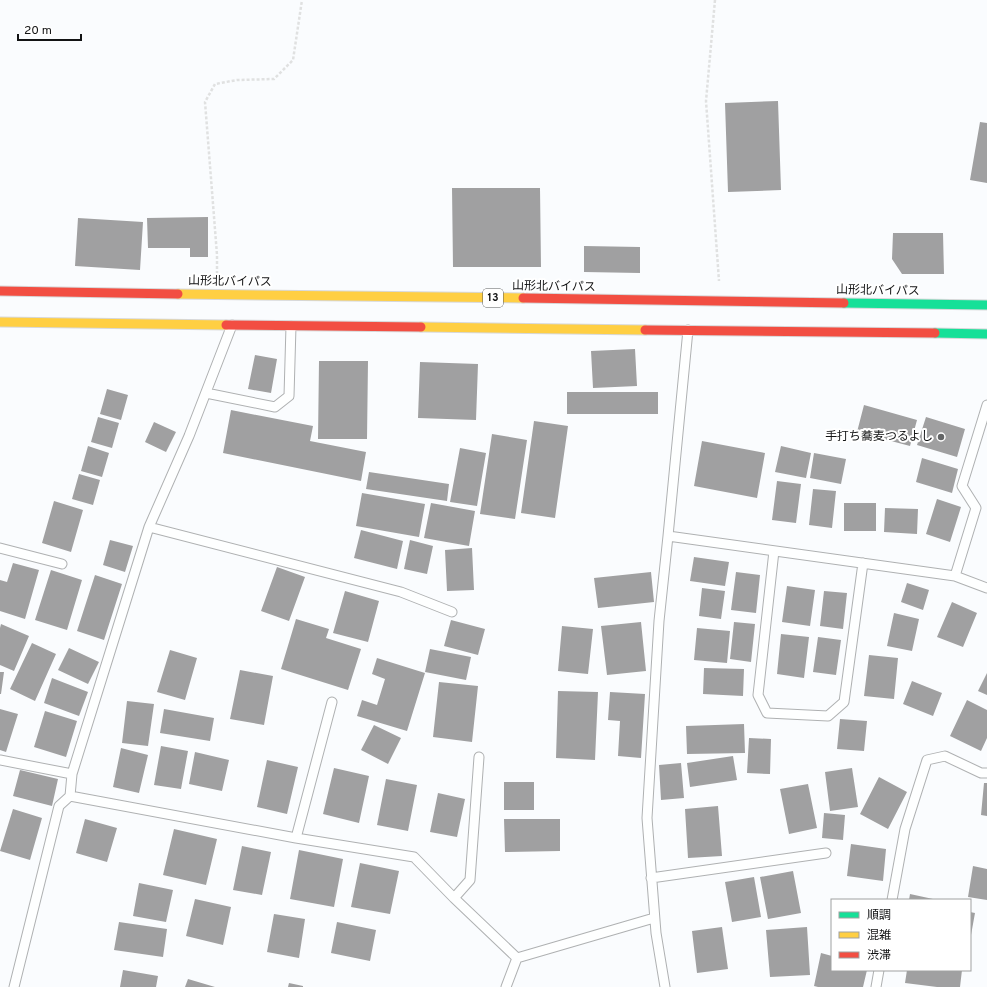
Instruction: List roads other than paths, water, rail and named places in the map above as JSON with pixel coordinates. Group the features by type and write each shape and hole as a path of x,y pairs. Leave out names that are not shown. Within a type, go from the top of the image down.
{"highway":[{"name":"山形北バイパス","path":"0,291 987,305"},
{"path":"0,322 987,334"}],"lane":[{"path":"14,987 59,806 70,796 72,774 150,526 190,436 232,325"},
{"path":"206,393 275,407 284,400 289,396 291,326"},
{"path":"665,987 654,918 647,818 658,621 668,536 688,330"},
{"path":"956,576 976,508 962,486 987,405"},
{"path":"150,526 401,592 452,612"},
{"path":"668,536 956,576 987,588"},
{"path":"0,548 62,564"},
{"path":"774,551 758,695 767,713 828,716 844,702 862,563"},
{"path":"296,838 332,702"},
{"path":"892,899 905,830 927,760 945,756 981,773 987,773"},
{"path":"454,898 470,880 479,757"},
{"path":"0,760 72,774"},
{"path":"70,796 296,838 414,857 454,898 517,958"},
{"path":"652,878 826,852"},
{"path":"517,958 654,918"},
{"path":"506,987 517,958"},
{"path":"876,987 879,971"}],"place":[{"name":"手打ち蕎麦つるよし","path":"941,437"}]}
